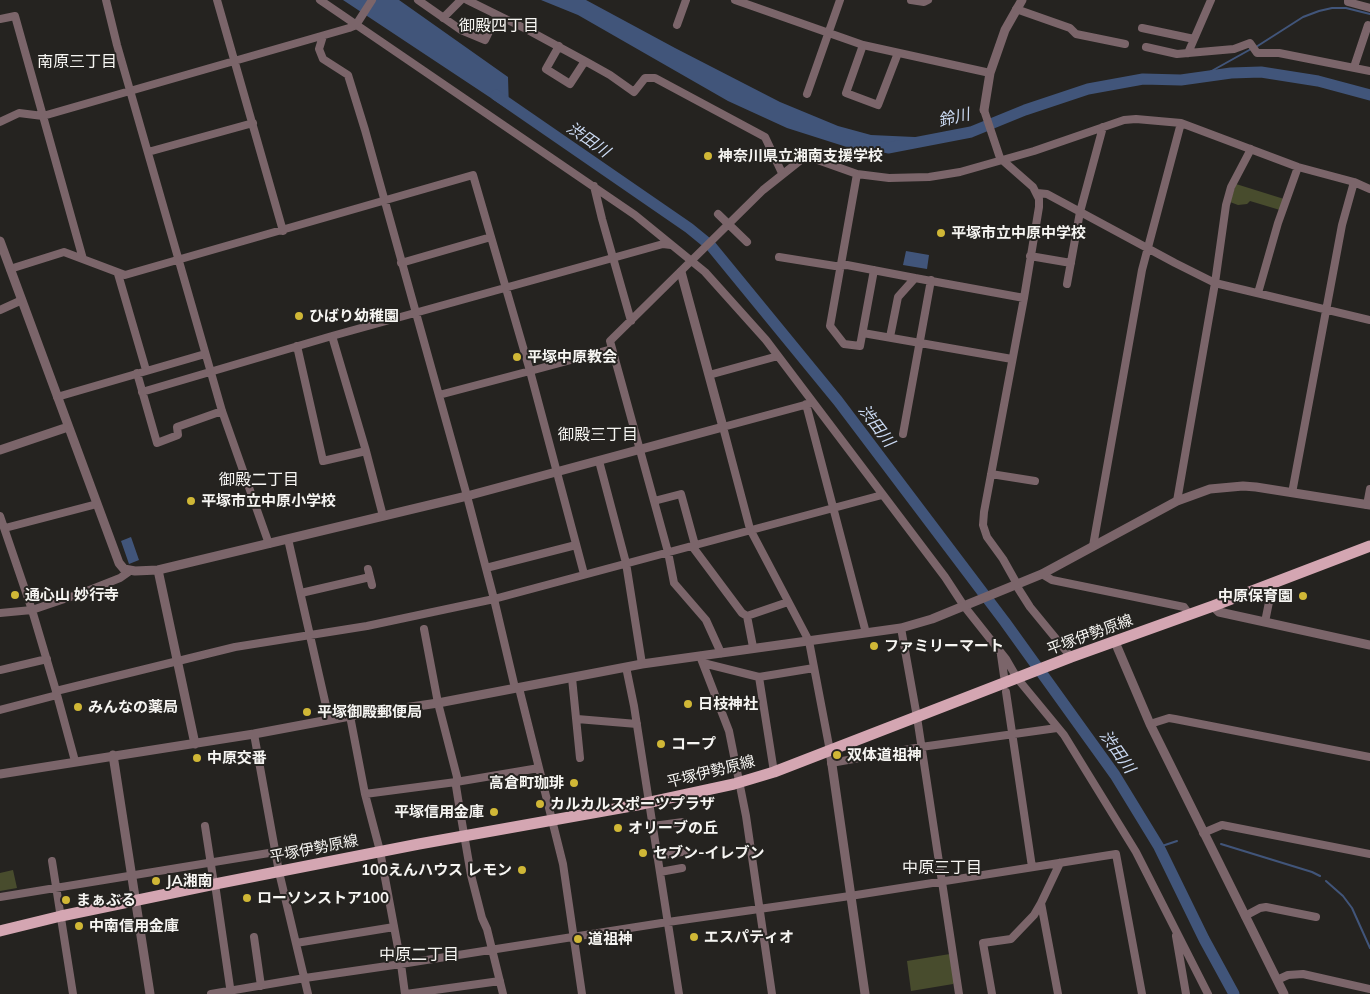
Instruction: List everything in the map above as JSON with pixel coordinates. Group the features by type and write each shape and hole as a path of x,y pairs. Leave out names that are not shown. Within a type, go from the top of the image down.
{"main road":[{"name":"平塚伊勢原線","path":"0,931 136,900 380,851 714,790 774,772 1068,658 1370,546"}],"street":[{"path":"106,0 117,45 222,411 269,544"},
{"path":"217,0 283,231"},
{"path":"320,0 635,215 705,272 766,340 809,404 882,495 1064,735 1136,852 1208,994"},
{"path":"0,122 19,113 43,116 323,36 356,25 372,0"},
{"path":"418,0 461,30 484,40 497,15"},
{"path":"444,18 461,0"},
{"path":"467,0 526,28 585,60 634,92 645,78 655,78 765,138 782,173"},
{"path":"677,25 686,0"},
{"path":"735,0 864,45 990,73"},
{"path":"807,94 840,0"},
{"path":"911,0 924,2 928,0"},
{"path":"1022,0 1004,30 990,73 984,110 1001,159 1033,186 1037,193 1039,207 991,474 984,525 987,537 1003,559 1015,585 1068,658"},
{"path":"1188,53 1211,0"},
{"path":"1348,0 1348,2 1370,8"},
{"path":"1016,9 1070,28 1076,34 1125,44"},
{"path":"0,19 15,16 83,259"},
{"path":"526,28 530,21"},
{"path":"1354,67 1366,44 1368,25"},
{"path":"1142,28 1194,39"},
{"path":"323,36 319,49 323,59 348,75 440,395 563,864 582,994"},
{"path":"1146,47 1177,54 1234,49 1250,43 1257,53 1278,53 1370,71"},
{"path":"864,45 846,93 878,105 898,53"},
{"path":"559,46 546,69 570,84 585,60"},
{"path":"721,653 706,620 674,583 668,552 610,341 782,173 802,159 812,158 857,174 889,178 929,177 960,172 1034,151 1103,126 1124,120 1136,119 1181,123 1298,166 1354,182 1370,189"},
{"path":"148,152 253,123"},
{"path":"1093,546 1147,247 1181,123"},
{"path":"1067,284 1080,212 1103,126"},
{"path":"1177,501 1215,283 1226,205 1231,187 1250,149"},
{"path":"1258,293 1278,223 1298,166"},
{"path":"857,174 830,326 844,344 860,346 874,270"},
{"path":"10,269 64,252 124,275 473,175 530,372 584,574"},
{"path":"1292,493 1343,216 1354,182"},
{"path":"594,186 612,258 631,321"},
{"path":"1037,193 1047,194 1215,283 1370,320"},
{"path":"718,214 747,242"},
{"path":"401,263 491,237"},
{"path":"0,241 120,563 124,569 130,571 158,570 467,496 809,404"},
{"path":"142,392 332,336 612,258 663,244 673,245"},
{"path":"1030,256 1071,263"},
{"path":"779,257 835,266 847,265 1024,298"},
{"path":"681,272 750,529 808,641 830,751 865,994"},
{"path":"118,274 146,370"},
{"path":"890,338 898,298 915,278"},
{"path":"903,434 931,280"},
{"path":"0,310 22,300"},
{"path":"863,333 1012,359"},
{"path":"332,336 383,516"},
{"path":"297,346 323,461 366,451"},
{"path":"440,395 612,349"},
{"path":"57,397 205,354"},
{"path":"708,375 778,356"},
{"path":"137,373 157,443 178,435 176,427 222,411"},
{"path":"809,404 866,633"},
{"path":"0,450 68,427"},
{"path":"599,460 626,563 642,664"},
{"path":"991,474 1034,481"},
{"path":"0,774 254,734 642,664 701,660 721,653 753,647 901,628 932,619 1042,574 1177,501 1210,489 1256,487 1369,505 1370,489"},
{"path":"654,502 681,494 694,545 742,613 747,616 753,647"},
{"path":"0,710 177,660 235,646 367,626 494,599 882,495"},
{"path":"5,528 97,504"},
{"path":"0,516 32,610 75,761"},
{"path":"288,539 329,719"},
{"path":"486,568 576,545"},
{"path":"158,570 195,744"},
{"path":"0,613 32,610 120,578 130,571"},
{"path":"1042,574 1052,580 1184,607 1189,614"},
{"path":"301,593 370,577"},
{"path":"1265,622 1270,597 1269,585"},
{"path":"747,616 788,602"},
{"path":"1212,606 1219,612 1370,644"},
{"path":"901,628 917,717 959,994"},
{"path":"424,629 438,702 457,777 456,782 471,875 503,994"},
{"path":"1115,642 1150,724 1284,994"},
{"path":"1001,653 1004,676"},
{"path":"0,670 46,659"},
{"path":"701,660 759,677 814,668"},
{"path":"701,660 729,731 740,782 772,994"},
{"path":"626,667 637,724 679,994"},
{"path":"759,677 774,772"},
{"path":"572,678 580,758"},
{"path":"1006,692 1032,867"},
{"path":"350,716 365,794 380,851 406,994 500,981"},
{"path":"1150,724 1169,718 1370,757"},
{"path":"577,719 637,724"},
{"path":"831,763 921,747 1057,728"},
{"path":"254,734 279,872 308,994"},
{"path":"114,755 150,994"},
{"path":"365,794 456,782 539,768"},
{"path":"653,826 683,822"},
{"path":"1204,833 1222,825 1370,854"},
{"path":"206,826 230,993"},
{"path":"658,856 688,851"},
{"path":"0,897 275,852"},
{"path":"211,994 230,993 305,978 1116,854 1142,994"},
{"path":"52,861 73,994"},
{"path":"992,994 983,943 1010,939 1034,915 1060,863"},
{"path":"660,872 682,868"},
{"path":"1041,903 1058,994"},
{"path":"1245,916 1266,907 1316,917"},
{"path":"296,943 394,927"},
{"path":"1174,927 1186,994"},
{"path":"254,937 261,986"},
{"path":"1277,980 1288,974 1303,974 1370,990"}],"green space":[{"path":"1236,184 1284,199 1280,210 1250,201 1247,204 1238,205 1230,202"},
{"path":"13,870 17,888 0,891 0,873"},
{"path":"950,954 955,982 953,984 911,991 907,961"}],"water":[{"path":"343,0 399,0 508,77 509,110"},
{"path":"541,0 586,0 780,102 838,126 871,135 936,138 853,149 787,128 728,101 578,15"},
{"path":"906,251 929,255 927,269 903,265"},
{"path":"131,537 139,560 129,564 121,541"}],"waterway":[{"path":"1256,47 1303,17 1319,11 1332,8 1346,8 1370,14"},
{"path":"1199,78 1251,49"},
{"name":"鈴川","path":"865,143 888,148 971,132 1025,110 1088,89 1143,79 1181,80 1231,73 1261,72 1318,81 1370,95"},
{"name":"渋田川","path":"496,95 689,228 711,246 838,401 1005,622 1115,775 1159,847 1204,939 1234,994"},
{"path":"1159,847 1177,841"},
{"path":"1221,844 1320,876"},
{"path":"1326,881 1343,896 1352,908 1370,948"}],"place":[{"name":"神奈川県立湘南支援学校","path":"708,156"},
{"name":"平塚市立中原中学校","path":"941,233"},
{"name":"ひばり幼稚園","path":"299,316"},
{"name":"平塚中原教会","path":"517,357"},
{"name":"平塚市立中原小学校","path":"191,501"},
{"name":"通心山 妙行寺","path":"15,595"},
{"name":"中原保育園","path":"1303,596"},
{"name":"ファミリーマート","path":"874,646"},
{"name":"日枝神社","path":"688,704"},
{"name":"みんなの薬局","path":"78,707"},
{"name":"平塚御殿郵便局","path":"307,712"},
{"name":"コープ","path":"661,744"},
{"name":"双体道祖神","path":"837,755"},
{"name":"中原交番","path":"197,758"},
{"name":"高倉町珈琲","path":"574,783"},
{"name":"カルカルスポーツプラザ","path":"540,804"},
{"name":"平塚信用金庫","path":"494,812"},
{"name":"オリーブの丘","path":"618,828"},
{"name":"セブン-イレブン","path":"643,853"},
{"name":"100えんハウス レモン","path":"522,870"},
{"name":"JA湘南","path":"156,881"},
{"name":"ローソンストア100","path":"247,898"},
{"name":"まぁぶる","path":"66,900"},
{"name":"中南信用金庫","path":"79,926"},
{"name":"エスパティオ","path":"694,937"},
{"name":"道祖神","path":"578,939"}],"district":[{"name":"御殿四丁目","path":"499,26"},
{"name":"南原三丁目","path":"77,62"},
{"name":"御殿三丁目","path":"598,435"},
{"name":"御殿二丁目","path":"259,480"},
{"name":"中原三丁目","path":"942,868"},
{"name":"中原二丁目","path":"419,955"}]}
